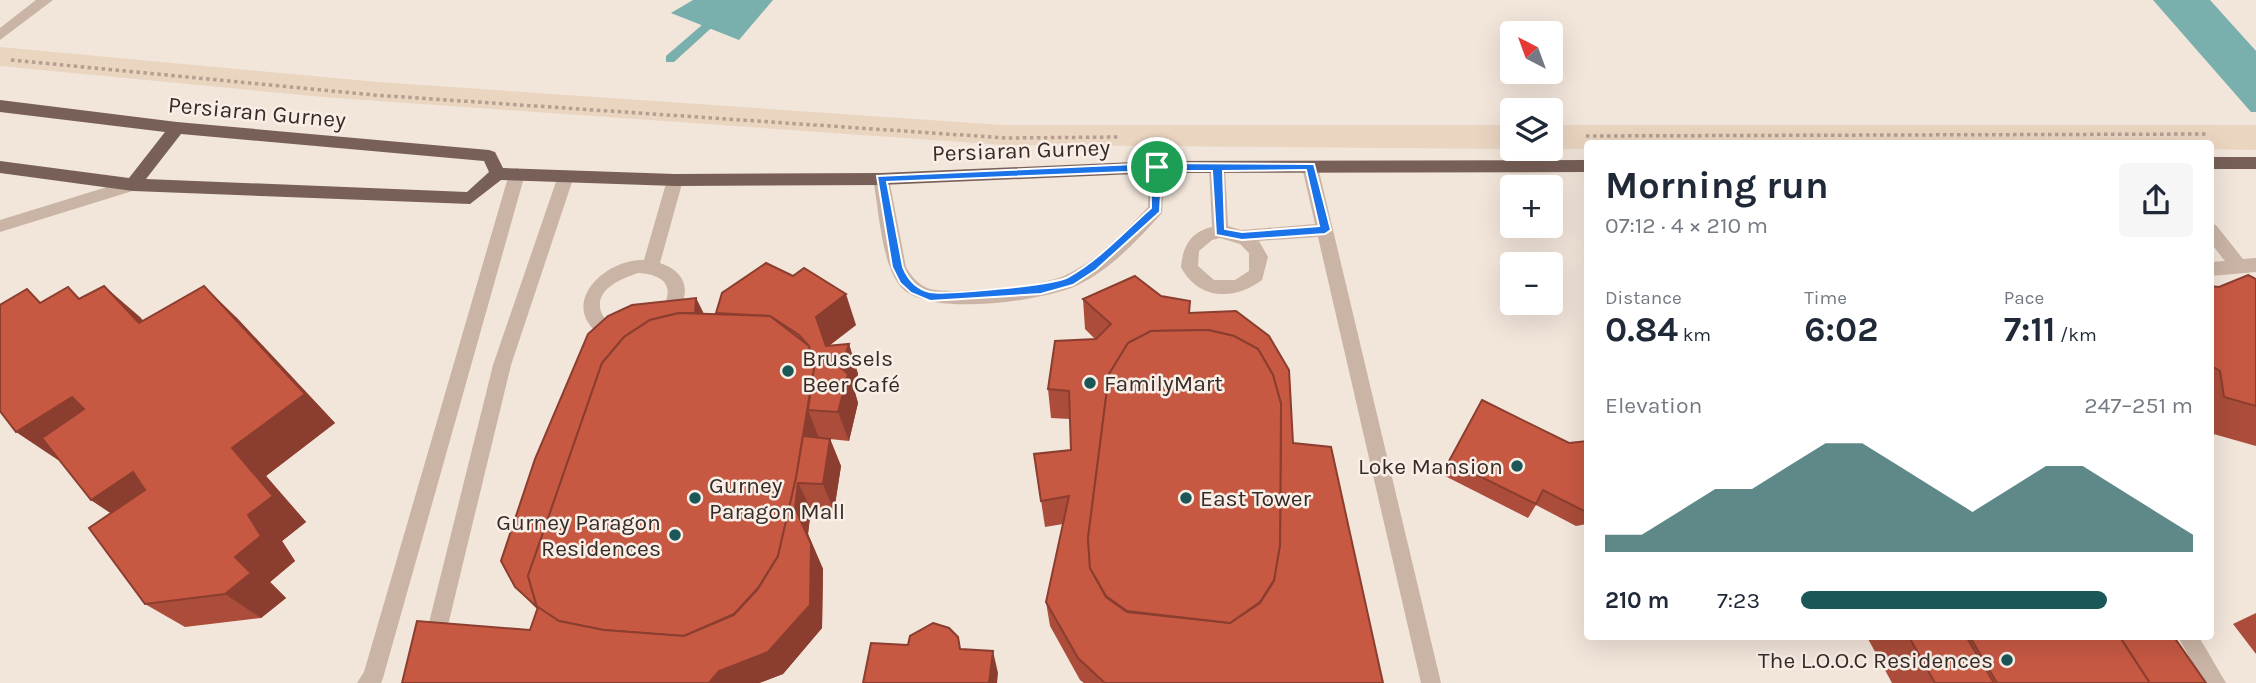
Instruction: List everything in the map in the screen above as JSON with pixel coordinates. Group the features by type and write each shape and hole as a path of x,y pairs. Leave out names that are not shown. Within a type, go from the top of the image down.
{"main road":[{"name":"Persiaran Gurney","path":"0,106 177,128 489,156 498,174 675,180 881,179 1157,167 1584,166"},
{"path":"134,185 177,128"},
{"path":"2214,163 2256,163"},
{"path":"0,167 134,185 470,198 498,174"}],"lane":[{"path":"0,35 47,0"},
{"path":"881,179 898,267 904,280 915,290 930,296 948,297 1041,289 1069,282 1092,267 1156,209 1157,167"},
{"path":"1217,167 1220,232"},
{"path":"1310,167 1431,683"},
{"path":"370,681 517,174"},
{"path":"424,683 502,365 566,176"},
{"path":"650,266 675,180"},
{"path":"0,226 134,185"},
{"path":"1242,236 1257,249 1260,267 1256,275 1239,287 1214,288 1194,276 1188,257 1198,240 1220,232 1242,236 1325,230"},
{"path":"2214,234 2248,266"},
{"path":"650,266 671,277 676,286 672,308 664,318 638,333 610,333 600,327 592,319 590,308 599,286 623,270 650,266"},
{"path":"2214,269 2248,266"},
{"path":"2190,640 2216,683"}],"path":[{"path":"0,59 401,97 1006,138 1129,137"},
{"path":"1578,136 2214,134"}],"shaded area":[{"path":"0,47 378,82 1002,125 1500,125 1500,149 1004,145 323,97 0,66"},
{"path":"1563,125 2256,125 2256,150 2214,149 2214,140 1584,140 1584,149 1563,149"}],"water":[{"path":"693,0 773,0 739,40 671,13"},
{"path":"2153,0 2210,0 2256,51 2256,112 2251,112"}],"building":[{"path":"766,263 793,276 804,268 846,294 816,317 826,346 849,344 841,368 848,374 838,412 808,410 814,368 809,346 799,335 770,316 716,313 722,293"},
{"path":"2248,275 2256,279 2256,406 2224,397 2220,371 2214,367 2214,286 2219,287"},
{"path":"1135,276 1161,296 1190,301 1189,313 1236,311 1269,336 1289,370 1293,443 1331,447 1383,683 1105,683 1078,658 1046,602 1069,496 1041,501 1034,454 1071,450 1069,391 1048,389 1055,341 1096,339 1111,324 1083,299","holes":["1208,330 1234,336 1258,349 1273,375 1281,404 1280,545 1274,581 1260,603 1230,623 1127,612 1106,597 1090,568 1088,538 1109,374 1128,343 1151,331"]},
{"path":"104,286 139,323 204,286 305,394 232,448 273,496 248,515 261,536 235,557 251,573 225,594 145,604 89,528 145,490 133,472 91,500 42,438 84,409 72,397 16,432 0,411 0,305 27,289 40,303 68,287 79,299"},
{"path":"696,298 695,313 679,313 650,320 624,337 602,363 528,576 537,607 515,587 501,561 535,459 588,334 608,316 632,305"},
{"name":"Gurney Paragon Mall","path":"679,313 770,316 809,346 814,368 796,478 778,556 758,588 734,614 684,636 603,630 559,621 537,607 528,576 602,363 624,337 650,320"},
{"name":"East Tower","path":"1208,330 1234,336 1258,349 1273,375 1281,404 1280,545 1274,580 1260,602 1230,623 1127,611 1106,596 1090,568 1088,538 1109,374 1128,343 1151,331"},
{"name":"Loke Mansion","path":"1482,400 1569,443 1584,441 1584,510 1543,490 1536,504 1449,461"},
{"path":"803,436 830,439 823,484 798,483 795,508 811,544 810,605 768,652 719,671 709,683 402,683 417,621 530,630 538,607 559,621 604,630 684,636 734,615 758,589 778,556"},
{"path":"933,623 949,628 958,637 960,649 993,651 989,683 863,683 871,643 908,645 910,636"},
{"path":"1911,640 1968,640 1994,683 1935,683"},
{"path":"1972,640 2122,640 2150,683 1997,683"},
{"path":"2122,640 2176,640 2206,683 2150,683"}],"waterway":[{"path":"670,59 737,0"}],"place":[{"name":"Brussels Beer Café","path":"788,371"},
{"name":"FamilyMart","path":"1090,383"},
{"name":"Loke Mansion","path":"1517,466"},
{"name":"Gurney Paragon Mall","path":"695,498"},
{"name":"East Tower","path":"1186,498"},
{"name":"Gurney Paragon Residences","path":"675,535"},
{"name":"The L.O.O.C Residences","path":"2007,660"}],"route":[{"path":"1157,167 881,179 898,267 904,280 915,290 930,296 948,297 1041,289 1069,282 1092,267 1156,209 1157,167 1310,167 1325,230 1242,236 1220,232 1217,167 1157,167"}]}
